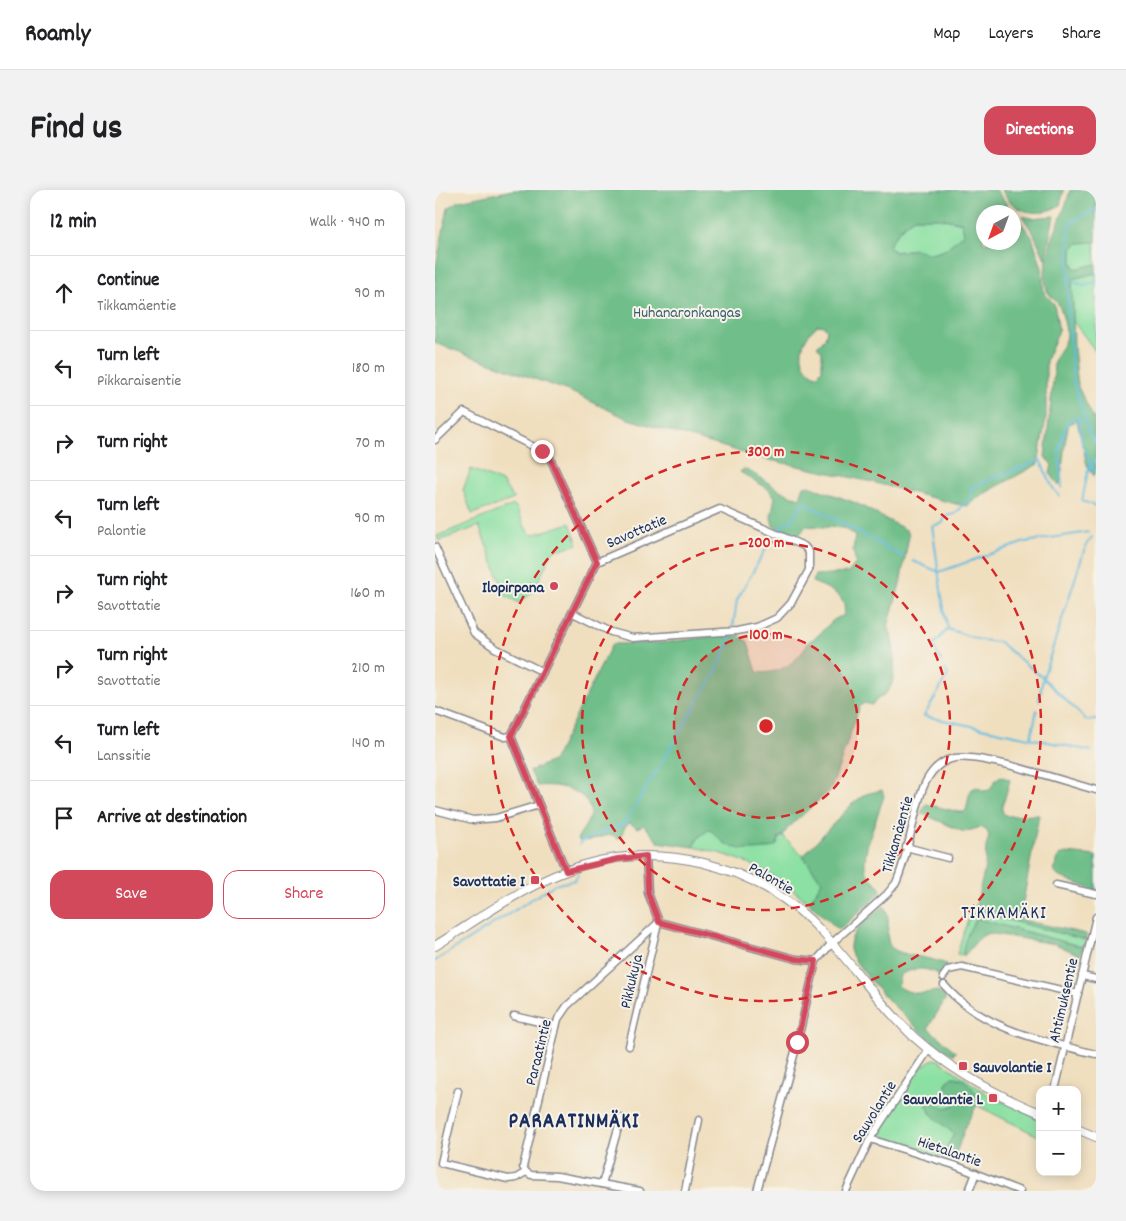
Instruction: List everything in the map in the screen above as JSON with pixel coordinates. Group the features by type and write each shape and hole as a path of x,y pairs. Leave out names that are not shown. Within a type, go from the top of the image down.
{"street":[{"path":"435,440 464,412 542,451 550,458 597,562"},
{"name":"Savottatie","path":"511,736 597,562 720,510 804,546 809,552 809,570 791,603 777,618 757,627 737,631 633,638 611,632 573,613"},
{"path":"435,547 474,633 495,648 543,672"},
{"path":"435,711 505,737 511,736 566,871"},
{"name":"Tikkamäentie","path":"757,1191 782,1101 816,961 831,943 892,889 899,877 906,847 927,780 935,768 949,760 974,758 1096,790"},
{"path":"435,810 473,820 496,818 539,806"},
{"path":"906,847 949,858"},
{"path":"646,856 648,893 659,922 796,959 816,961"},
{"name":"Palontie","path":"435,946 511,899 566,871 618,859 646,856 670,857 702,862 748,878 793,906 831,943 882,1003 929,1049 987,1087 1036,1111"},
{"path":"1056,885 1096,894"},
{"name":"Ahtimuksentie","path":"1056,1086 1096,917"},
{"name":"Paraatintie","path":"526,1172 523,1167 524,1160 556,1026 567,1006 659,922"},
{"name":"Pikkukuja","path":"629,1046 659,922"},
{"path":"943,977 948,970 962,967 1077,994"},
{"path":"1082,976 1096,980"},
{"path":"944,985 963,1002 991,1021 1025,1036 1096,1054"},
{"path":"514,1016 556,1026"},
{"name":"Sauvolantie","path":"846,1191 870,1140 929,1049"},
{"path":"458,1091 441,1163 508,1179 515,1178 526,1172 531,1176 557,1176 640,1191"},
{"path":"603,1184 621,1118"},
{"path":"685,1191 699,1120"},
{"path":"1081,1131 1096,1137"},
{"name":"Hietalantie","path":"870,1140 928,1156 1019,1191"},
{"path":"969,1191 976,1173"}],"green space":[{"name":"Huhanaronkangas","path":"513,190 996,190 1008,205 976,205 976,250 1021,250 1021,223 1032,237 1042,268 1044,293 1054,304 1059,331 1046,360 1046,417 1038,464 980,496 967,506 872,482 765,459 628,419 571,392 435,343 435,271 448,208 459,201","holes":["914,218 939,218 961,222 964,233 945,250 931,254 915,249 894,252 889,246 900,230","818,325 824,326 827,330 825,338 817,346 822,352 822,370 816,376 804,364 802,350 812,330"]},
{"path":"1002,190 1064,190 1060,205 1044,212 1021,209 1021,205 1014,205"},
{"path":"1070,190 1096,190 1096,242 1078,243 1072,249 1072,262 1075,269 1096,264 1096,273 1072,279 1074,347 1078,387 1094,419 1096,469 1094,476 1087,465 1077,421 1069,424 1059,486 1050,473 1052,465 1045,457 1055,359 1066,337 1066,331 1058,303 1047,290 1045,277 1048,252"},
{"path":"1022,216 1031,218 1054,216 1045,259 1034,234"},
{"path":"914,218 939,218 962,223 964,233 945,250 931,254 915,249 894,252 889,246 891,242 903,227"},
{"path":"1095,241 1096,264 1075,269 1072,262 1072,249 1078,243"},
{"path":"1096,273 1096,352 1073,321 1072,279"},
{"path":"471,469 502,482 514,499 472,514 463,490"},
{"path":"744,469 793,496 800,498 804,486 809,486 856,503 908,531 909,536 900,584 888,626 894,660 891,686 872,705 864,703 860,706 831,789 787,829 783,836 779,837 777,845 757,850 735,848 723,842 708,830 698,838 694,847 658,842 644,825 637,828 630,823 625,827 618,839 613,835 579,841 578,837 590,817 590,809 587,802 582,796 568,789 537,786 530,771 554,760 612,644 661,643 723,635 727,638 739,636 748,642 757,672 765,673 781,669 795,660 809,641 814,639 838,617 843,616 845,609 840,598 830,590 812,582 815,575 848,573 856,563 853,550 855,535 844,528 806,526 800,534 793,536 773,526 771,517 775,497 767,488 740,472"},
{"path":"514,505 526,528 532,535 570,523 578,544 553,551 533,592 519,603 506,596 479,526 439,541 437,536"},
{"path":"1001,776 1010,780 1002,808 1003,813 1007,816 1039,815 1020,918 1086,934 1086,940 977,912 975,909 985,868 986,847 989,836 987,831 981,827 964,832 921,813 926,804 965,812 972,789 977,787 984,791 990,790 996,779"},
{"path":"882,790 884,796 871,834 865,864 867,874 879,886 881,892 839,930 809,903 822,882 803,856 853,803 866,794"},
{"path":"708,830 713,830 725,842 731,845 744,848 768,849 783,836 803,856 822,882 809,903 782,882 756,867 727,855 694,847 698,838"},
{"path":"1066,853 1096,856 1096,891 1058,876 1054,871 1059,855"},
{"path":"884,906 888,918 887,935 892,948 898,952 947,965 940,975 930,970 920,969 905,972 900,975 898,986 907,991 917,993 937,991 946,998 928,1028 956,1052 954,1054 930,1039 895,1007 854,959 850,949 853,936 862,924"},
{"path":"977,912 1086,940 1083,947 978,919 973,922 962,955 957,954 969,916"},
{"path":"978,919 1083,947 1080,955 1055,944 988,933 979,938 964,956 963,948 967,937"},
{"path":"934,1059 939,1060 995,1100 1012,1104 1036,1115 1036,1135 978,1106 975,1092 969,1085 956,1077 949,1079 945,1085 955,1099 954,1105 946,1108 931,1101 929,1112 954,1134 946,1149 948,1156 954,1159 953,1162 881,1138 879,1135 880,1129 911,1079 927,1063"},
{"path":"952,1077 957,1077 969,1085 976,1093 979,1101 966,1125 954,1159 947,1155 946,1148 954,1134 933,1116 926,1105 929,1101 946,1108 954,1105 955,1099 945,1085"}],"waterway":[{"path":"1096,209 1073,221 1069,229 1068,309 1073,381 1089,433 1096,444"},
{"path":"1069,280 1085,286 1096,282"},
{"path":"1062,488 1059,450 1067,421 1079,417 1082,445 1090,461 1082,501 1096,506"},
{"path":"1096,459 1091,468 1096,473"},
{"path":"941,661 933,645 948,629 932,526 943,523 945,516 955,514 971,497 971,487 1040,460 1054,490 1060,496"},
{"path":"777,529 792,520 803,502 904,557"},
{"path":"913,561 939,572 1025,542 1089,532"},
{"path":"1039,700 1043,678 1086,545 1092,537"},
{"path":"733,627 737,600 772,538"},
{"path":"948,629 980,640 999,642 1043,678 1086,720 1096,720"},
{"path":"579,845 582,841 625,823 716,672 731,637"},
{"path":"945,669 948,675 924,716 1091,751"},
{"path":"1031,737 1037,710"},
{"path":"435,961 554,885 575,880 578,874"}],"place":[{"name":"Ilopirpana","path":"554,586"},
{"name":"Savottatie I","path":"535,880"},
{"name":"Sauvolantie I","path":"963,1066"},
{"name":"Sauvolantie L","path":"993,1098"}],"district":[{"name":"TIKKAMÄKI","path":"1004,911"},
{"name":"PARAATINMÄKI","path":"574,1120"}],"route":[{"path":"542,451 550,458 597,562 511,736 566,871 595,863 646,856 648,893 659,922 796,959 816,961 797,1042"}]}
